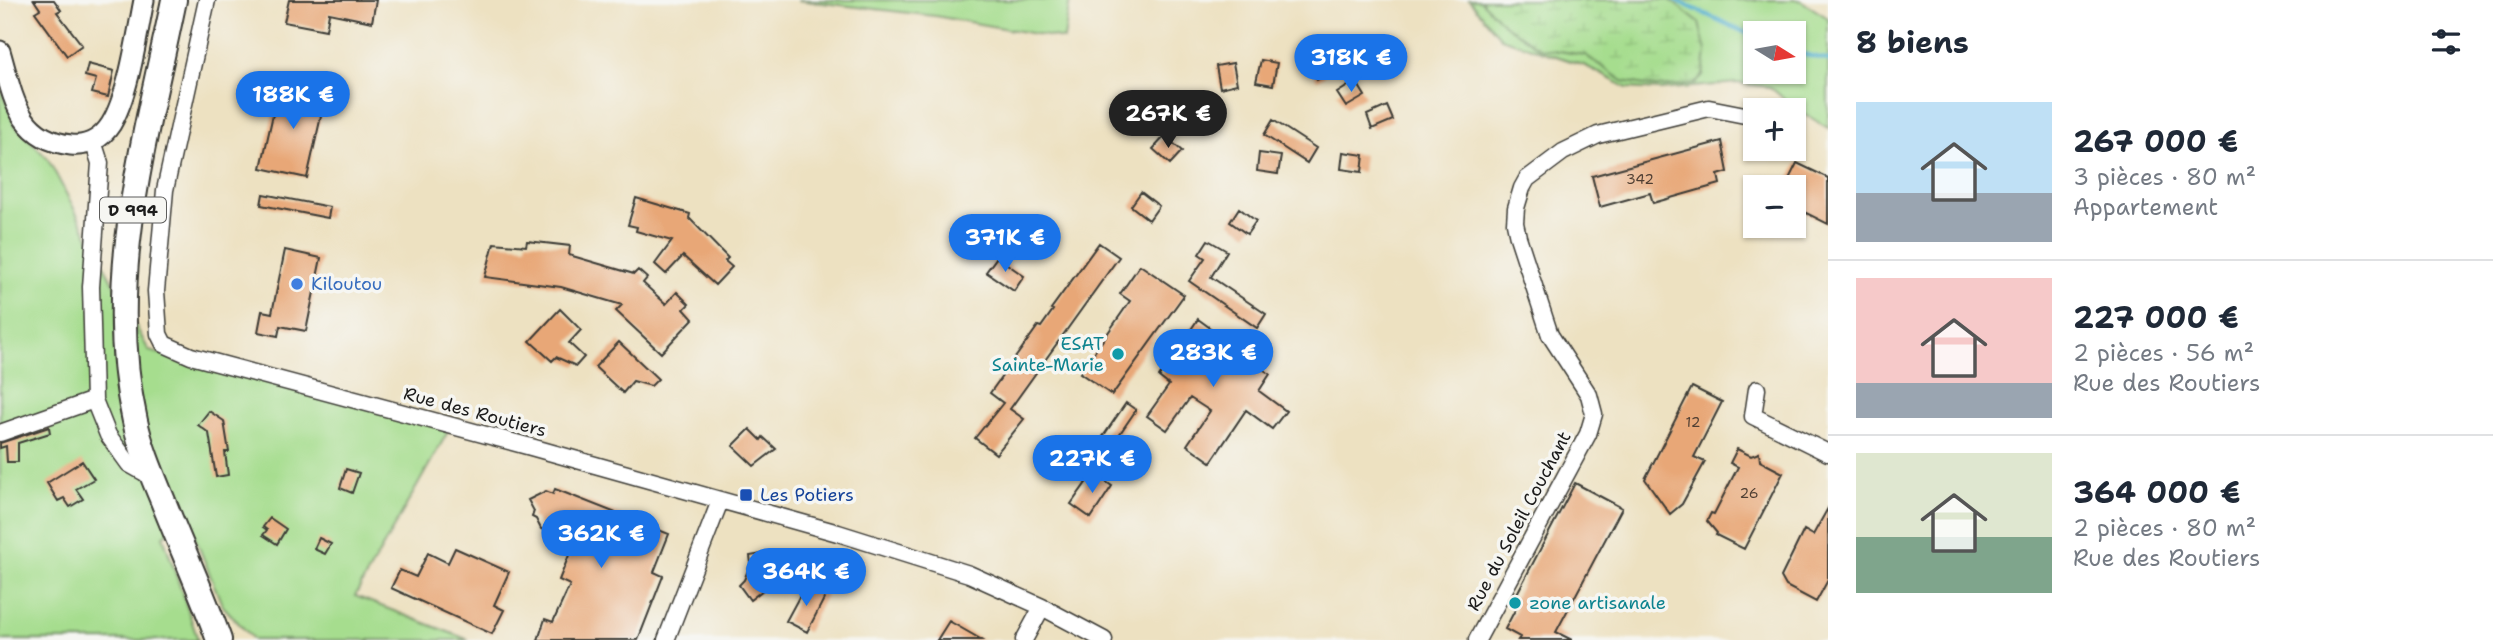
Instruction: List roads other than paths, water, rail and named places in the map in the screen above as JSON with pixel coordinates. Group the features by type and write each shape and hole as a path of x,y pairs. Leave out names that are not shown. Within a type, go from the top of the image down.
{"main road":[{"name":"D 994","path":"174,0 135,192 122,323 126,376 135,424 219,640"}],"street":[{"path":"0,51 20,113 38,135 50,141 76,146 93,141 112,121 122,97 144,0"},
{"name":"Rue des Routiers","path":"207,0 165,190 156,291 159,334 164,344 191,356 838,533 969,574 1042,607 1104,640"},
{"name":"Rue du Soleil Couchant","path":"1477,640 1588,434 1594,414 1589,395 1550,335 1518,237 1516,208 1522,188 1527,179 1563,152 1598,135 1709,108 1743,115"},
{"path":"93,141 100,163 91,287 94,400 108,435 129,464 154,478"},
{"path":"1757,389 1753,416 1828,453"},
{"path":"0,433 94,400"},
{"path":"666,640 720,501"},
{"path":"1024,640 1042,607"}],"waterway":[{"path":"1675,0 1743,31"},
{"path":"1806,55 1828,60"}],"place":[{"name":"Kiloutou","path":"297,284"},
{"name":"ESAT Sainte-Marie","path":"1118,354"},
{"name":"Les Potiers","path":"746,495"},
{"name":"zone artisanale","path":"1515,603"}]}
